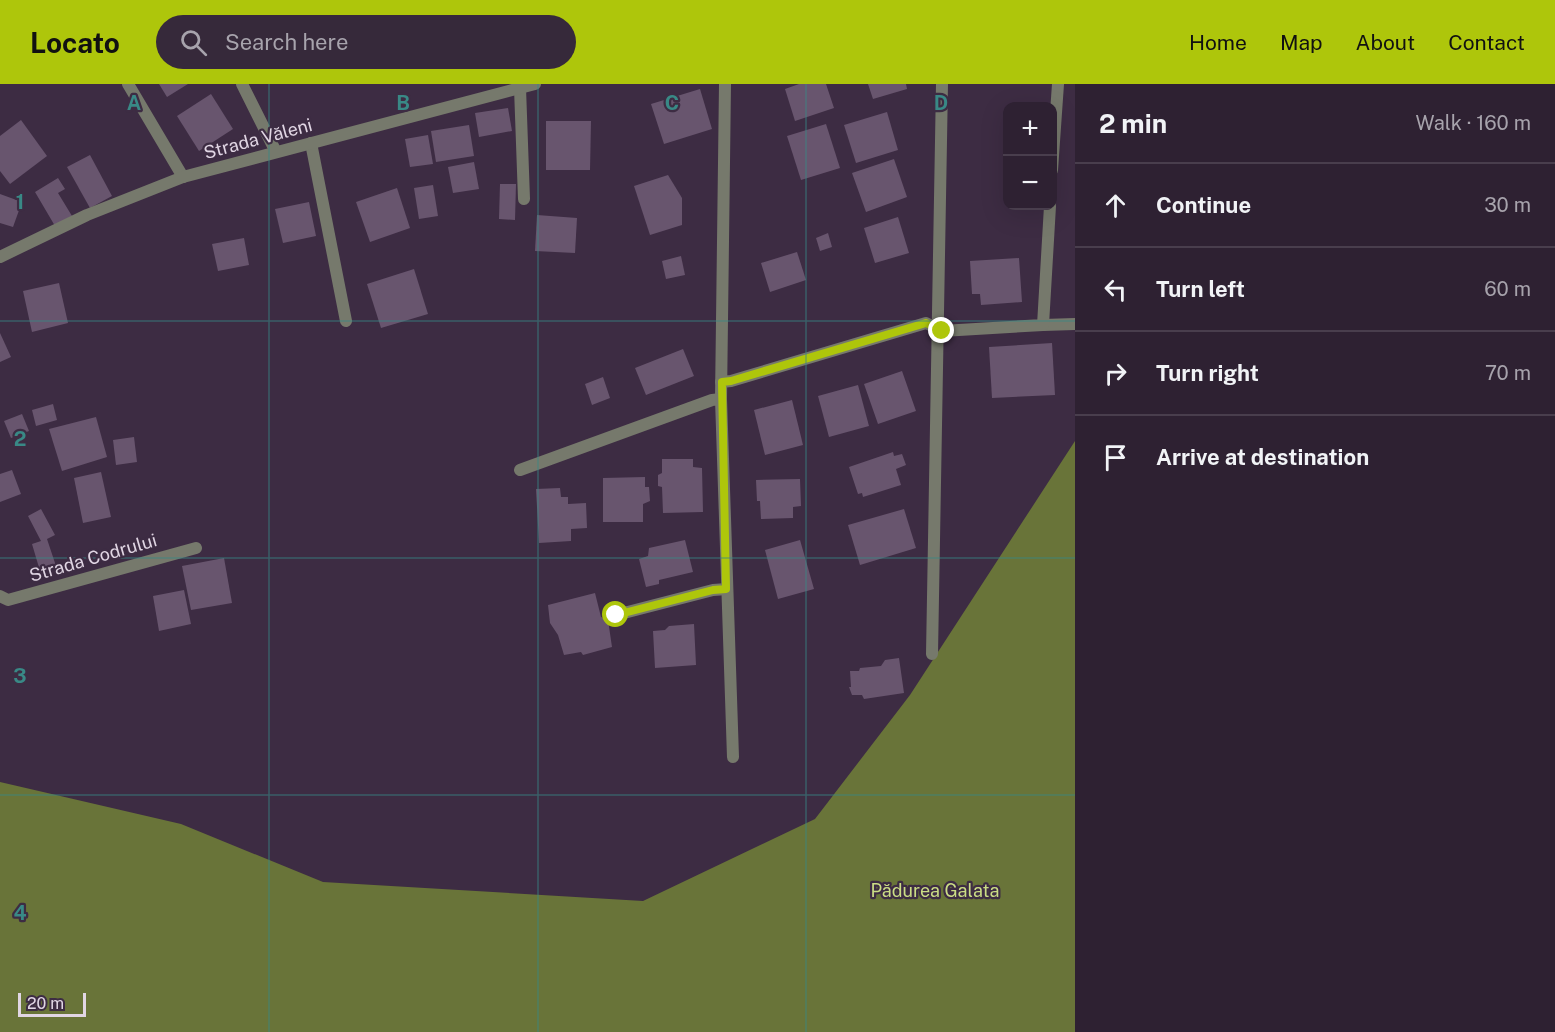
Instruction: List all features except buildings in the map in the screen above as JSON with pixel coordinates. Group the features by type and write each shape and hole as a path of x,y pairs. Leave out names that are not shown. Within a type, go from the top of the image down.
{"street":[{"path":"128,84 183,177"},
{"path":"242,84 276,152"},
{"name":"Strada Văleni","path":"0,257 87,215 183,177 535,84"},
{"path":"724,84 721,399 732,757"},
{"path":"932,654 942,84"},
{"path":"1054,156 1058,84"},
{"path":"520,88 524,199"},
{"path":"311,143 346,321"},
{"path":"1043,325 1050,210"},
{"path":"722,382 926,323 942,331 1075,324"},
{"path":"520,470 712,399 721,399"},
{"name":"Strada Codrului","path":"0,596 8,600 196,548"},
{"path":"616,615 713,590 726,589"}],"green space":[{"name":"Pădurea Galata","path":"1075,441 1075,1032 0,1032 0,782 181,824 323,882 643,901 815,819 910,695"}],"route":[{"path":"616,615 713,590 726,589 722,382 926,323 942,331"}]}
